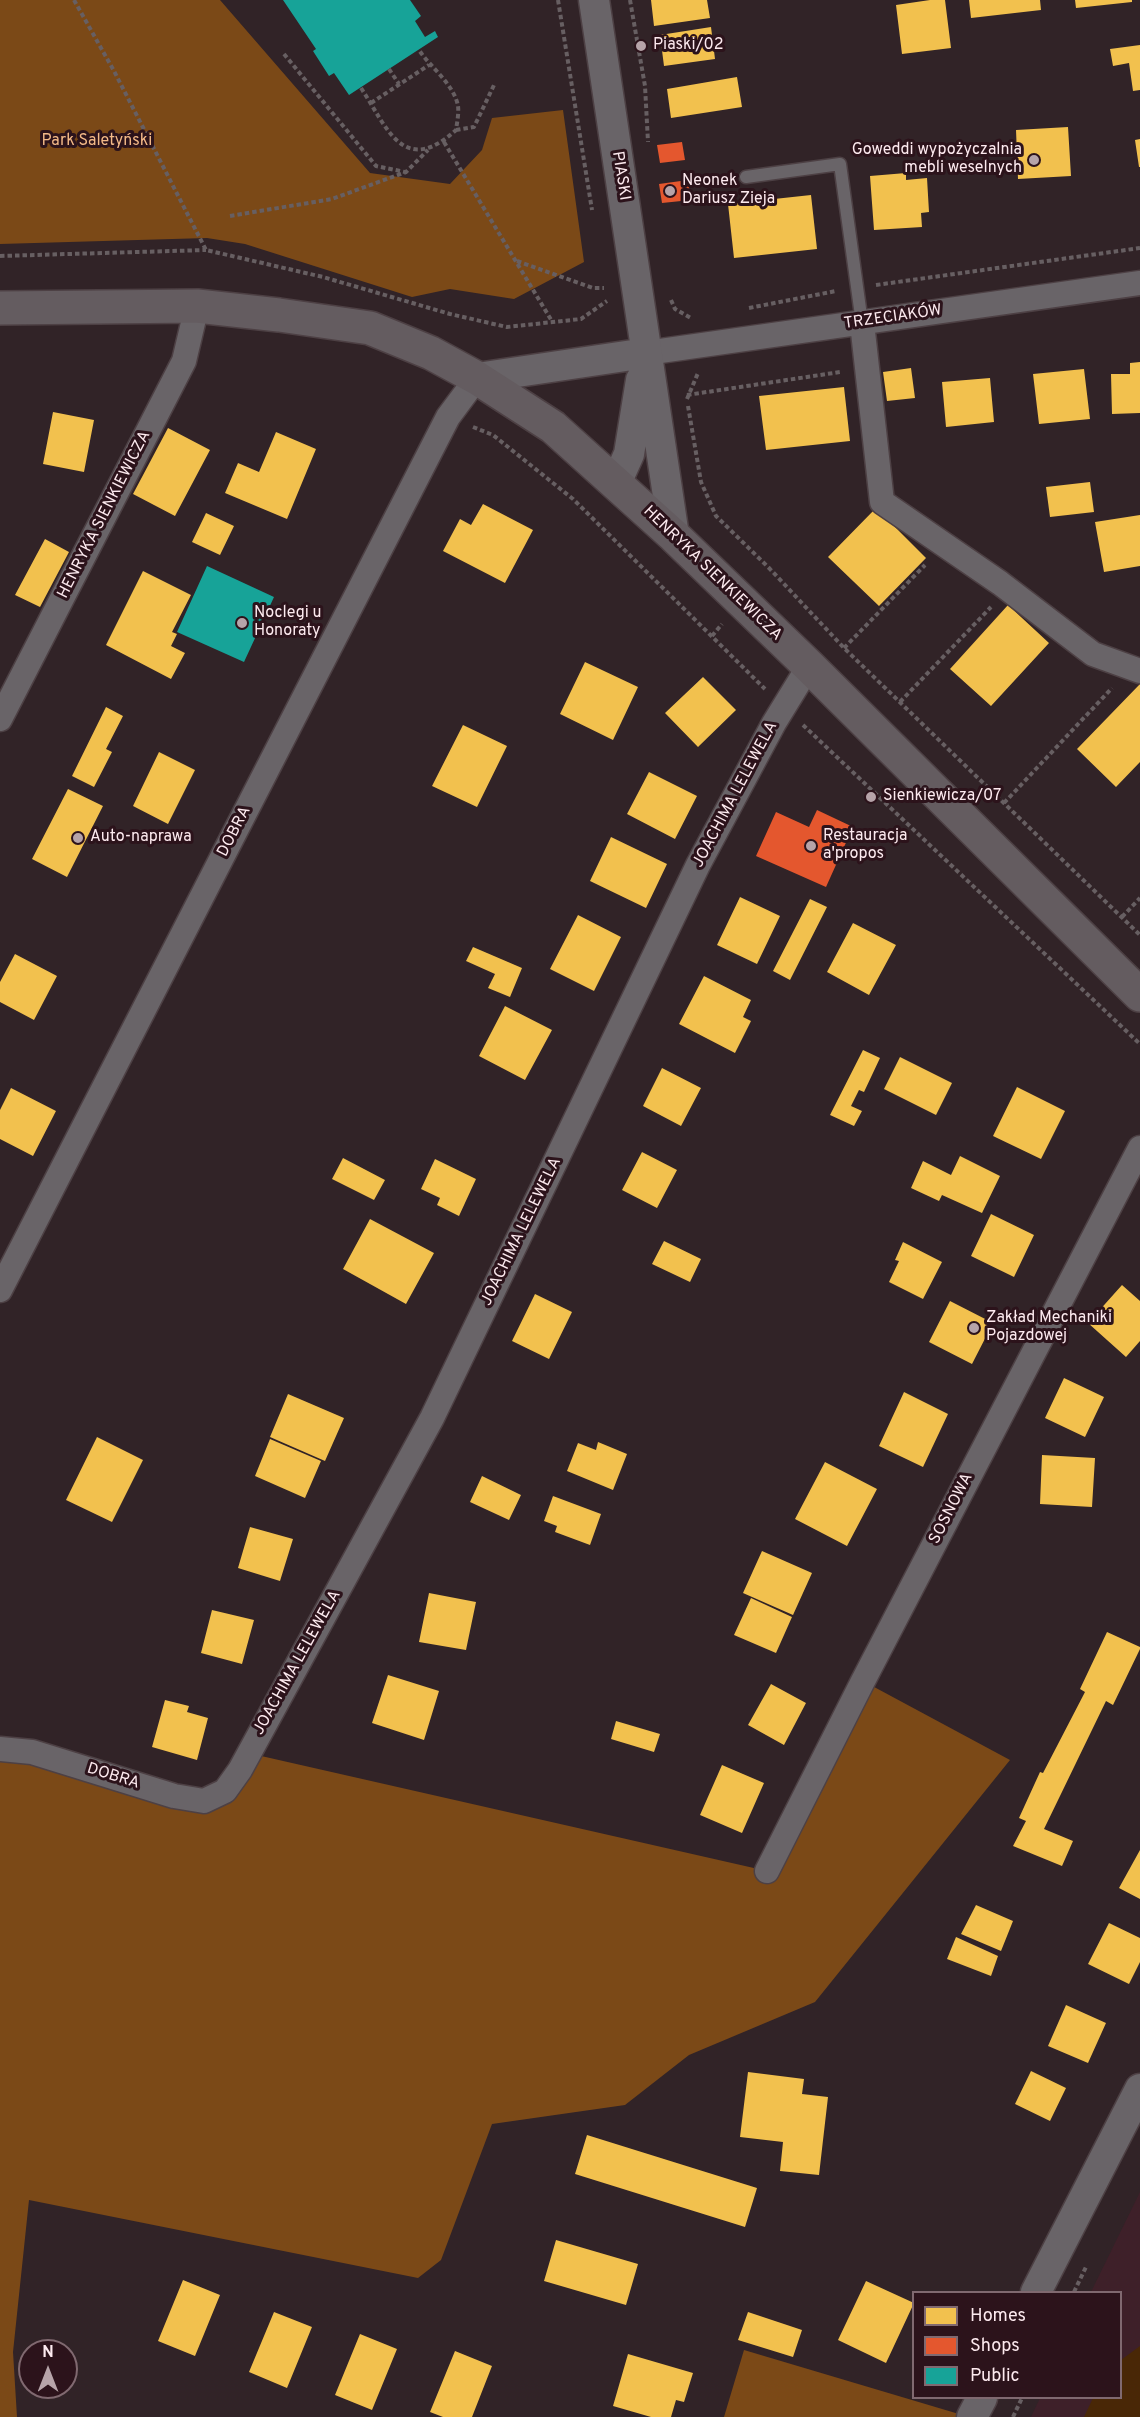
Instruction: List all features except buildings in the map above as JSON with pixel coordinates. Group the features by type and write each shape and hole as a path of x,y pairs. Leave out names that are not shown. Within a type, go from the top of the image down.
{"main road":[{"name":"HENRYKA SIENKIEWICZA","path":"0,308 197,306 370,328 430,353 477,378 552,427 674,536 809,666 1140,995"}],"street":[{"name":"PIASKI","path":"594,0 674,536"},
{"name":"TRZECIAKÓW","path":"646,353 1140,283"},
{"name":"HENRYKA SIENKIEWICZA","path":"0,720 184,360 197,306"},
{"path":"862,323 882,502 1008,589 1093,654 1136,669"},
{"name":"PIASKI","path":"616,483 628,454 646,353"},
{"path":"477,378 646,353"},
{"name":"DOBRA","path":"0,1290 448,417 477,378"},
{"name":"JOACHIMA LELEWELA","path":"225,1791 240,1770 432,1418 698,865 774,723 809,666"},
{"name":"SOSNOWA","path":"767,1871 873,1660 1140,1148"},
{"name":"DOBRA","path":"0,1749 32,1752 174,1796 204,1801 225,1791"},
{"path":"1037,2291 1140,2089"},
{"path":"972,2417 981,2399"}],"lane":[{"path":"746,177 840,164 862,323"}],"path":[{"path":"74,0 114,71 206,250"},
{"path":"558,0 593,217"},
{"path":"630,0 645,86 648,143"},
{"path":"419,50 429,65 438,72 458,106 456,130"},
{"path":"284,54 376,166 406,172"},
{"path":"371,103 429,65"},
{"path":"389,69 399,84"},
{"path":"230,216 332,199 406,172 429,149 444,142 456,130 474,127 494,85"},
{"path":"361,88 376,114 400,144 411,148 429,149"},
{"path":"444,142 553,323"},
{"path":"739,310 856,287 1140,248"},
{"path":"0,255 206,250 323,277 428,308 507,327 581,319 612,297"},
{"path":"515,260 593,288 604,288"},
{"path":"602,276 604,288 608,292"},
{"path":"667,291 675,309 692,319 698,371 686,395 701,482 716,516 770,569 844,648 1140,935"},
{"path":"686,395 867,368"},
{"path":"844,648 945,545"},
{"path":"900,702 1008,589"},
{"path":"1004,803 1136,669"},
{"path":"1122,917 1140,898"},
{"path":"1013,2417 1021,2399"}],"shaded area":[{"path":"1140,2192 1140,2417 1031,2417 1040,2399 1122,2399 1122,2291 1091,2291"},
{"path":"1140,2346 1140,2417 1084,2417 1093,2399 1122,2399 1122,2359"}],"green space":[{"name":"Park Saletyński","path":"0,0 220,0 370,173 450,184 482,150 492,118 563,110 584,262 514,299 450,289 412,297 245,244 207,238 0,244"},
{"path":"863,1681 1010,1760 815,2002 689,2055 625,2105 492,2124 441,2260 418,2278 29,2200 13,2352 17,2417 0,2417 0,1749 204,1801 248,1753 767,1871"},
{"path":"744,2350 969,2417 724,2417"}],"place":[{"name":"Piaski/02","path":"641,46"},
{"name":"Goweddi wypożyczalnia mebli weselnych","path":"1034,160"},
{"name":"Neonek Dariusz Zieja","path":"670,191"},
{"name":"Noclegi u Honoraty","path":"242,623"},
{"name":"Sienkiewicza/07","path":"871,797"},
{"name":"Auto-naprawa","path":"78,838"},
{"name":"Restauracja a'propos","path":"811,846"},
{"name":"Zakład Mechaniki Pojazdowej","path":"974,1328"}]}
